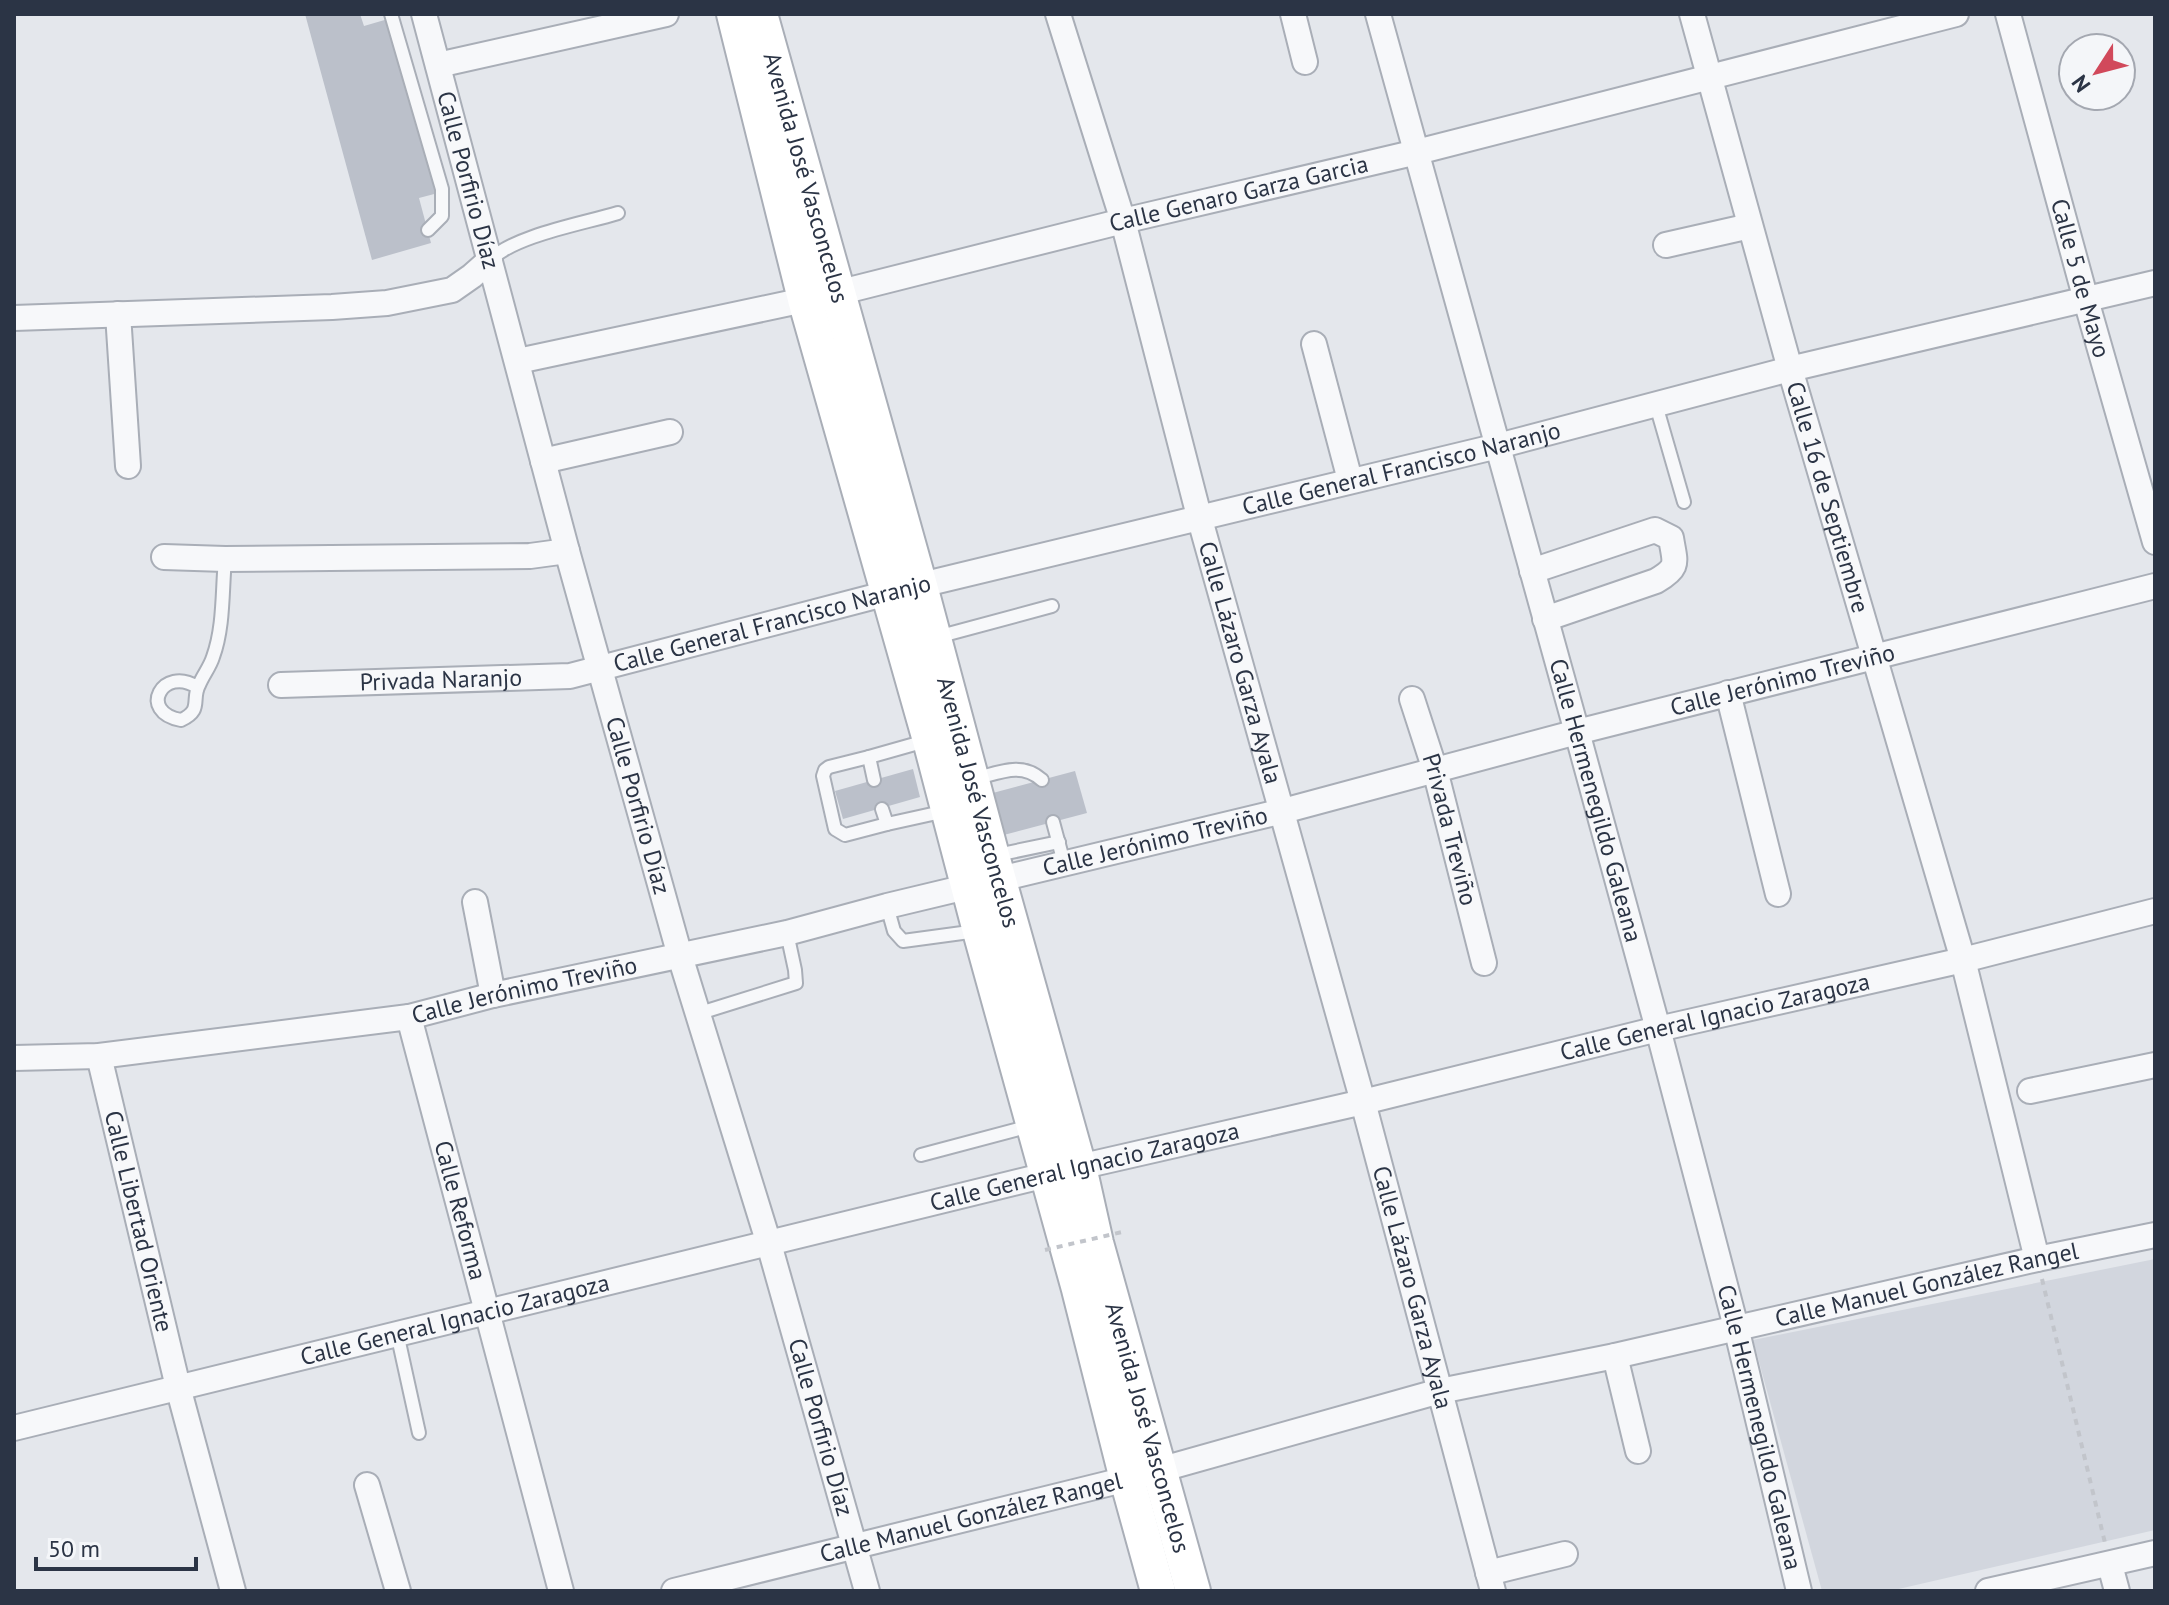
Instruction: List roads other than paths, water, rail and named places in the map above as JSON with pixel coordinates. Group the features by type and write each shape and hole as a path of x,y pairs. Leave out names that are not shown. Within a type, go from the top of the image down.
{"main road":[{"name":"Avenida José Vasconcelos","path":"734,14 821,296 1049,1121 1062,1171 1079,1289 1158,1591"},
{"name":"Avenida José Vasconcelos","path":"760,14 821,296"},
{"name":"Avenida José Vasconcelos","path":"1062,1171 1082,1189 1193,1591"}],"street":[{"name":"Calle Porfirio Díaz","path":"424,14 567,551 680,956 769,1244 867,1591"},
{"path":"438,65 666,14"},
{"name":"Calle Lázaro Garza Ayala","path":"1058,14 1123,221 1199,516 1363,1102 1490,1582"},
{"path":"1293,14 1305,62"},
{"name":"Calle Hermenegildo Galeana","path":"1378,14 1658,1029 1736,1327 1799,1591"},
{"name":"Calle 16 de Septiembre","path":"1692,14 1790,369 1963,960 2037,1259"},
{"name":"Calle Genaro Garza Garcia","path":"518,361 821,296 1417,152 1956,14"},
{"name":"Calle 5 de Mayo","path":"2008,14 2155,542"},
{"path":"1666,245 1750,226"},
{"path":"14,318 387,303 452,290 490,260"},
{"name":"Calle General Francisco Naranjo","path":"600,667 1199,516 1498,446 1790,369 2155,283"},
{"path":"118,314 128,466"},
{"path":"1314,344 1350,480"},
{"path":"543,461 670,432"},
{"path":"1532,571 1655,530 1671,538 1675,563 1671,573 1545,619"},
{"path":"164,557 530,556 567,551"},
{"name":"Calle Jerónimo Treviño","path":"14,1058 99,1056 409,1017 493,995 787,933 887,906 980,872 1061,853 1283,811 1728,693 2155,586"},
{"name":"Privada Naranjo","path":"281,685 570,676 600,667"},
{"path":"1728,693 1778,894"},
{"name":"Privada Treviño","path":"1412,699 1435,770 1484,963"},
{"path":"475,902 493,995"},
{"name":"Calle General Ignacio Zaragoza","path":"14,1428 1062,1171 1963,960 2155,911"},
{"name":"Calle Reforma","path":"409,1017 561,1591"},
{"name":"Calle Libertad Oriente","path":"99,1056 178,1387 233,1591"},
{"path":"2030,1091 2155,1065"},
{"name":"Calle Manuel González Rangel","path":"674,1591 1127,1479 1440,1391 1615,1356 2155,1235"},
{"path":"1615,1356 1638,1451"},
{"path":"367,1485 398,1591"},
{"path":"1988,1591 2155,1553"},
{"path":"1490,1582 1565,1554"},
{"path":"2110,1565 2117,1591"}],"lane":[{"path":"391,14 442,189 442,216 428,230"},
{"path":"434,162 462,155"},
{"path":"490,260 520,241 618,213"},
{"path":"1656,405 1684,502"},
{"path":"197,687 212,661 220,631 225,559"},
{"path":"918,643 1052,606"},
{"path":"945,736 825,770 823,776 835,829 845,835 887,824 1017,769 1028,769 1042,780"},
{"path":"869,757 874,780"},
{"path":"882,809 887,824"},
{"path":"1053,822 1061,853"},
{"path":"887,906 894,931 903,941 996,928"},
{"path":"697,1014 796,983 787,933"},
{"path":"921,1155 1049,1121"},
{"path":"397,1333 419,1433"}]}
